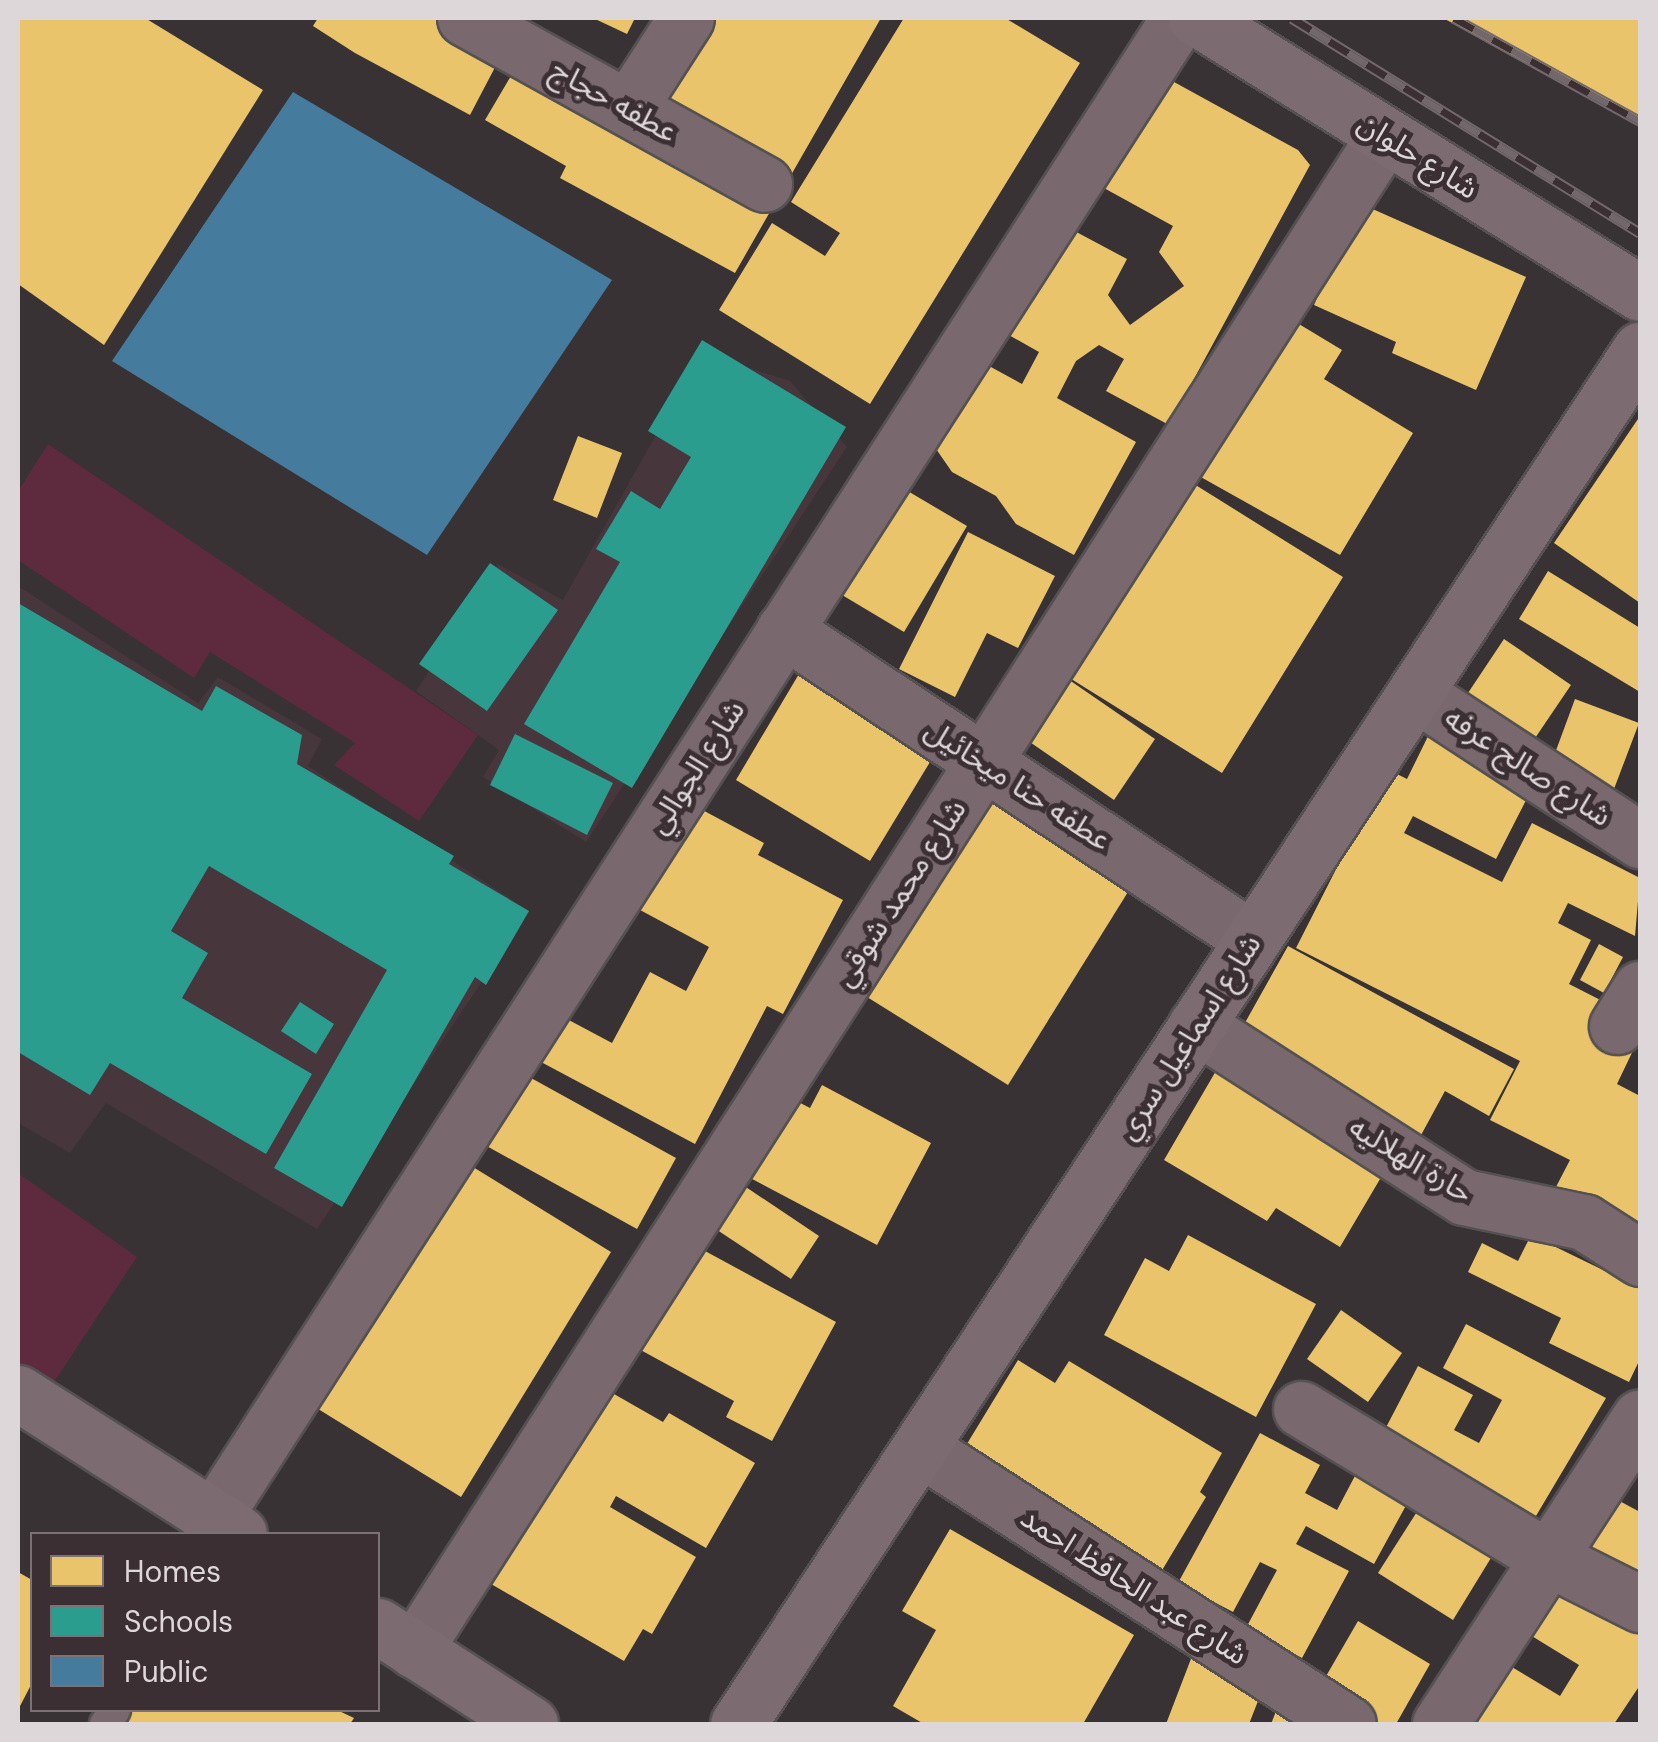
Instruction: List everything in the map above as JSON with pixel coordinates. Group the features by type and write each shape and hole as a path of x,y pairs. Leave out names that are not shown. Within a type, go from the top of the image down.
{"street":[{"name":"عطفه حجاج","path":"465,18 764,184"},
{"path":"628,108 686,18"},
{"name":"شارع الجوالي","path":"226,1526 784,630 1180,18"},
{"name":"شارع حلوان","path":"1197,18 1640,293"},
{"name":"شارع محمد شوقي","path":"396,1638 984,762 1384,135"},
{"name":"شارع اسماعيل سري","path":"738,1724 1640,350"},
{"name":"عطفه حنا ميخائيل","path":"784,630 1252,939"},
{"name":"شارع صالح عرفه","path":"1415,693 1636,826"},
{"name":"حارة الهلاليه","path":"1196,1025 1464,1197 1584,1222 1640,1258"},
{"path":"18,1393 226,1526"},
{"path":"1301,1410 1550,1559 1640,1604"},
{"path":"1440,1724 1550,1559 1626,1472 1640,1417"},
{"name":"شارع عبد الحافظ احمد","path":"920,1448 1348,1724"},
{"path":"396,1638 530,1724"}],"shaded area":[{"path":"702,353 790,381 847,447 586,842 483,777 499,750 416,691 498,564 563,600"},
{"path":"48,444 478,735 419,821 334,765 355,743 210,652 194,678 18,560 18,491"},
{"path":"18,586 198,703 218,677 322,739 308,766 529,911 317,1229 106,1103 70,1153 18,1123"},
{"path":"18,1173 137,1257 50,1388 18,1366"}],"building: Homes":[{"path":"18,18 145,18 263,90 104,345 18,284"},
{"path":"318,18 489,18 514,31 470,115 355,53 313,26"},
{"path":"593,18 635,18 627,34"},
{"path":"682,18 881,18 735,273 560,178 566,166 485,120 535,35 638,95"},
{"path":"904,18 1005,18 1080,63 870,404 719,310 772,223 825,256 840,233 791,202"},
{"path":"1443,18 1640,18 1640,124"},
{"path":"1154,71 1298,150 1310,165 1169,425 1106,391 1124,359 1099,345 1076,361 1057,398 1136,442 1074,555 1016,524 996,496 952,472 925,433 967,354 1022,384 1039,352 993,326 1052,219 1127,259 1108,295 1130,325 1184,286 1159,252 1173,226 1093,182"},
{"path":"1359,203 1526,277 1476,390 1392,353 1396,342 1314,305"},
{"path":"1284,315 1342,350 1324,379 1413,433 1340,555 1190,471"},
{"path":"1640,416 1640,603 1554,543"},
{"path":"578,436 622,453 597,518 553,500"},
{"path":"889,480 967,526 904,632 827,586"},
{"path":"1194,484 1343,577 1222,773 1044,662 1141,505 1171,523"},
{"path":"968,532 1055,576 1018,648 987,633 955,697 899,669"},
{"path":"1548,571 1640,628 1640,692 1519,619"},
{"path":"1504,639 1571,685 1527,750 1460,705"},
{"path":"815,647 950,729 870,861 736,780"},
{"path":"1046,664 1155,739 1114,800 1005,725"},
{"path":"1575,699 1639,723 1614,789 1551,764"},
{"path":"1436,720 1540,773 1496,859 1413,816 1404,833 1502,882 1532,823 1640,878 1635,936 1568,903 1558,923 1591,940 1569,984 1622,1011 1640,1036 1617,1084 1640,1096 1640,1256 1545,1208 1570,1160 1490,1120 1520,1061 1296,948 1387,769 1407,779"},
{"path":"976,768 1141,871 1008,1085 843,982"},
{"path":"682,799 764,843 758,855 843,900 783,1014 767,1006 695,1144 541,1062 565,1018 612,1043 650,972 686,991 709,947 627,903"},
{"path":"1599,944 1623,957 1604,993 1580,980"},
{"path":"1288,946 1514,1069 1489,1116 1445,1091 1420,1137 1237,1037"},
{"path":"1234,1040 1403,1140 1340,1247 1276,1208 1267,1221 1164,1160"},
{"path":"522,1073 676,1158 637,1229 483,1144"},
{"path":"822,1085 931,1143 877,1245 737,1171 779,1092 810,1108"},
{"path":"434,1143 611,1252 461,1497 284,1388"},
{"path":"722,1171 819,1236 791,1279 693,1214"},
{"path":"670,1232 836,1322 772,1441 726,1417 734,1401 615,1336"},
{"path":"1188,1235 1316,1304 1256,1417 1104,1335 1145,1258 1169,1271"},
{"path":"1531,1235 1640,1288 1640,1359 1629,1382 1549,1343 1561,1318 1468,1272 1482,1243 1518,1261"},
{"path":"1341,1310 1402,1353 1368,1402 1307,1359"},
{"path":"1466,1324 1606,1398 1533,1521 1380,1439 1418,1366 1473,1395 1454,1430 1479,1443 1502,1400 1443,1368"},
{"path":"1018,1360 1055,1383 1069,1361 1222,1453 1200,1492 1206,1497 1158,1577 959,1457"},
{"path":"579,1374 663,1422 669,1413 755,1463 706,1548 616,1496 610,1507 696,1557 652,1634 643,1629 624,1661 467,1570"},
{"path":"1260,1433 1320,1465 1305,1493 1337,1510 1357,1472 1409,1500 1374,1564 1306,1526 1296,1544 1349,1571 1302,1658 1246,1628 1277,1570 1260,1562 1233,1612 1178,1583"},
{"path":"1599,1490 1640,1512 1640,1576 1573,1541"},
{"path":"1420,1507 1494,1553 1453,1620 1378,1573"},
{"path":"950,1529 1134,1635 1083,1724 924,1724 893,1706 936,1630 902,1611"},
{"path":"1561,1554 1640,1622 1640,1685 1614,1724 1450,1724 1492,1655 1560,1696 1579,1665 1517,1627"},
{"path":"18,1572 30,1579 30,1687 18,1710"},
{"path":"1358,1621 1430,1664 1396,1724 1378,1724 1318,1690"},
{"path":"1194,1651 1267,1678 1249,1724 1166,1724"},
{"path":"1280,1701 1338,1724 1271,1724"},
{"path":"125,1712 341,1712 354,1718 350,1724 118,1724"}],"building: Schools":[{"path":"702,340 846,427 632,788 524,724 620,562 596,549 631,491 660,509 691,457 648,431"},
{"path":"490,563 558,610 487,711 419,664"},
{"path":"18,603 202,711 216,686 302,735 297,764 454,856 449,864 529,911 486,985 475,977 342,1207 274,1168 387,970 209,866 171,931 208,953 182,998 312,1074 266,1154 110,1063 90,1095 18,1052"},
{"path":"515,734 613,783 587,835 490,785"},
{"path":"300,1002 334,1024 316,1054 281,1031"}],"building: Public":[{"path":"293,92 612,280 427,555 112,361"}],"railway":[{"path":"1292,18 1640,233"},
{"path":"1454,18 1640,121"}]}
